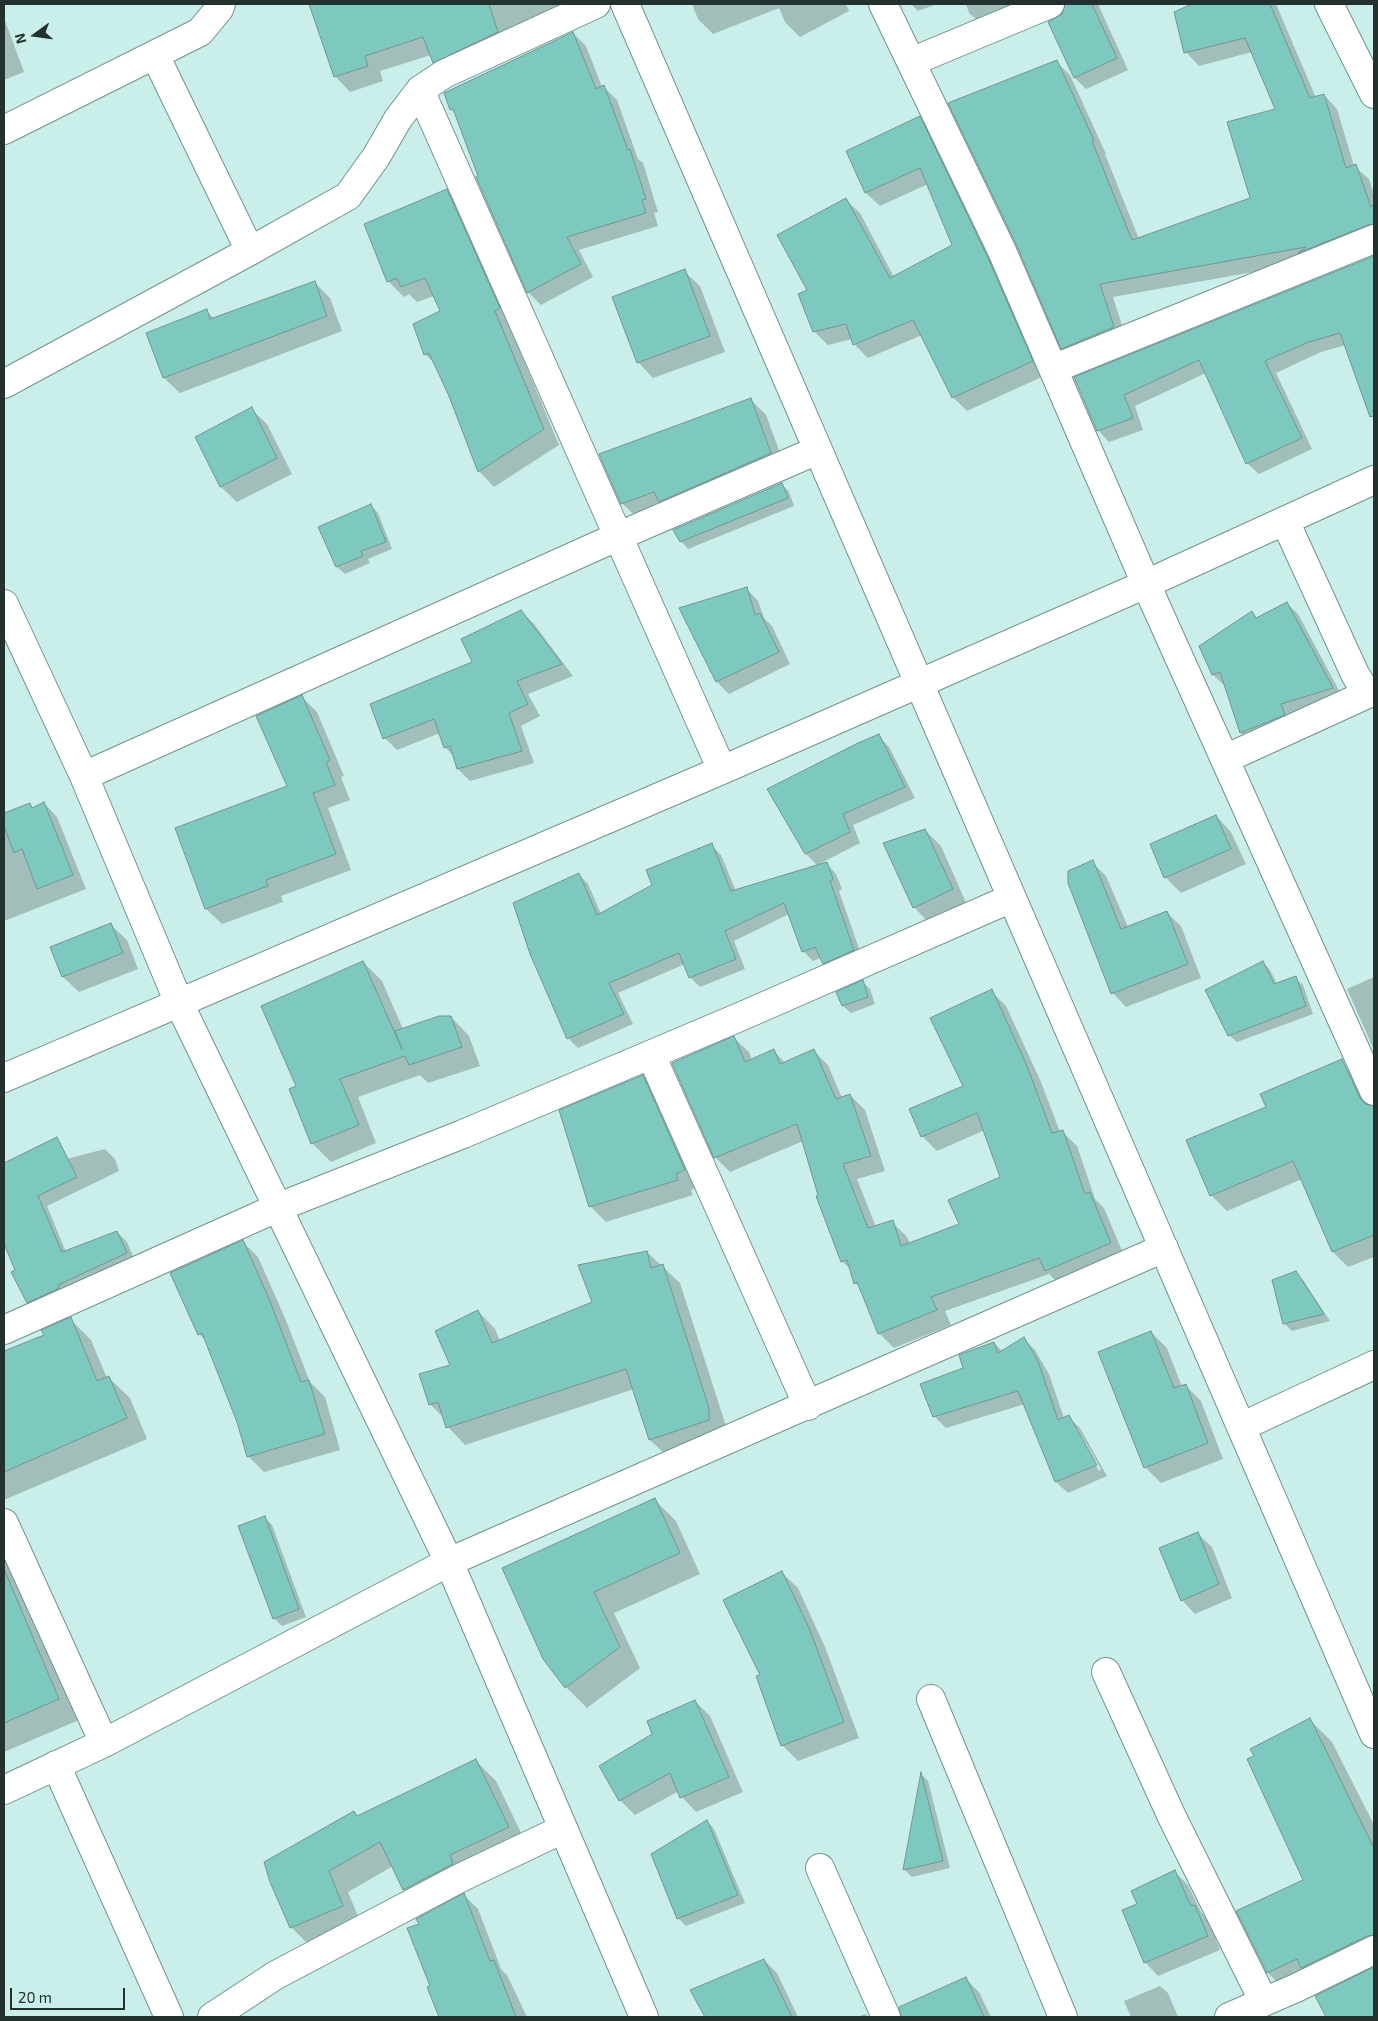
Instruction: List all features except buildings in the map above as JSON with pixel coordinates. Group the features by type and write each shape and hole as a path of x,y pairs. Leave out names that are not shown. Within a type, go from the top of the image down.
{"street":[{"path":"4,130 200,32 221,4"},
{"path":"4,384 348,196 376,157 398,119 420,90 444,74 596,4"},
{"path":"625,4 1374,1734"},
{"path":"883,4 1002,251 1146,584 1374,1091"},
{"path":"911,62 1050,4"},
{"path":"1330,4 1374,94"},
{"path":"154,55 250,251"},
{"path":"420,90 620,536 722,770"},
{"path":"1053,369 1374,239"},
{"path":"84,776 620,536 818,450"},
{"path":"4,1078 722,770 1146,584 1374,480"},
{"path":"1225,759 1371,693 1355,674 1285,521"},
{"path":"4,604 84,776 179,1003 449,1562 644,2017"},
{"path":"4,1330 279,1207 463,1134 651,1055 1012,898"},
{"path":"651,1055 808,1406"},
{"path":"4,1790 104,1743 449,1562 808,1406 1164,1248"},
{"path":"1241,1427 1374,1365"},
{"path":"4,1523 104,1743"},
{"path":"1106,1672 1172,1817 1264,2002"},
{"path":"930,1699 1063,2017"},
{"path":"56,1765 169,2017"},
{"path":"212,2017 276,1975 460,1878 563,1829"},
{"path":"820,1868 886,2017"},
{"path":"1229,2017 1374,1950"}]}
